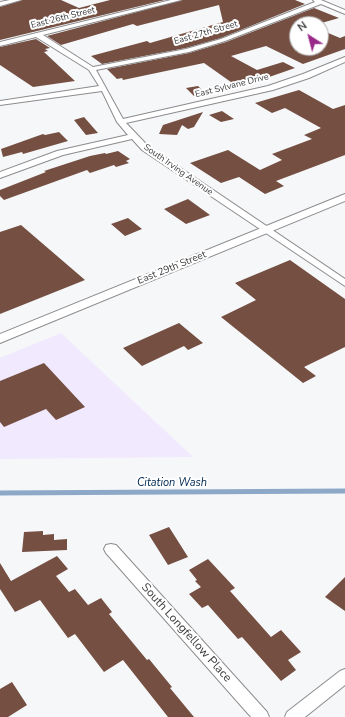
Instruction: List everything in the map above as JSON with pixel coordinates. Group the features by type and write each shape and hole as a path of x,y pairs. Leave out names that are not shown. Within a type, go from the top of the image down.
{"street":[{"path":"0,4 18,0"},
{"name":"East 26th Street","path":"0,44 178,0"},
{"path":"319,1 345,12"},
{"name":"East 27th Street","path":"92,69 187,51 223,40 319,1"},
{"name":"South Irving Avenue","path":"36,34 92,69 104,88 121,122 132,136 156,156 345,283"},
{"name":"East Sylvane Drive","path":"121,122 270,88 306,76 345,59"},
{"path":"0,102 104,88"},
{"path":"0,175 60,153 132,136"},
{"name":"East 29th Street","path":"0,339 345,197"},
{"name":"South Longfellow Place","path":"111,548 261,717"},
{"path":"293,717 345,676"}],"shaded area":[{"path":"61,333 193,457 0,459 0,358"}],"building":[{"path":"22,0 61,0 79,8 110,0 165,0 0,40 0,7"},
{"path":"182,0 295,0 305,4 221,38 186,48 102,64 91,56 147,41 150,43 223,22 219,5 137,26 133,24 61,45 47,36"},
{"path":"314,8 339,18 329,21 329,16 293,16"},
{"path":"289,18 289,56 325,56 303,64 266,46 231,56 257,70 283,62 295,68 252,83 253,84 238,87 204,63 123,80 122,78 117,79 107,69 189,53 226,42"},
{"path":"329,33 340,38 345,36 345,49 329,55"},
{"path":"36,39 50,48 45,49 48,51 44,52 75,81 33,87 0,65 0,47"},
{"path":"198,86 206,94 194,96 186,88"},
{"path":"299,90 333,109 345,105 345,155 276,181 284,186 265,194 239,177 221,183 190,163 228,150 260,170 282,160 272,154 312,139 304,135 321,128 285,108 272,113 255,103"},
{"path":"222,111 234,119 221,122 209,115"},
{"path":"203,112 194,127 188,129 182,125 177,135 159,134 163,125"},
{"path":"84,117 98,133 86,135 74,120"},
{"path":"59,132 68,141 23,154 22,152 3,157 1,149 43,134 45,135"},
{"path":"118,151 130,159 126,161 129,163 116,167 114,165 90,173 87,170 4,200 0,196 0,190 46,172 44,171 90,156"},
{"path":"188,199 210,215 186,224 164,209"},
{"path":"128,218 142,229 125,236 111,224"},
{"path":"21,225 85,280 0,314 0,232"},
{"path":"290,260 345,299 345,347 304,367 316,376 303,383 221,317 256,300 235,283"},
{"path":"179,323 203,343 188,350 184,346 142,366 123,348"},
{"path":"44,363 85,407 56,420 46,409 4,427 0,422 0,381"},
{"path":"169,527 188,557 168,565 149,535"},
{"path":"43,531 43,535 54,534 54,540 67,539 67,550 22,552 24,532"},
{"path":"57,556 68,569 56,576 69,592 75,589 88,605 101,598 112,612 109,614 147,660 149,659 194,717 168,717 123,660 104,672 75,634 68,638 40,600 15,612 0,589 0,563 11,581"},
{"path":"208,559 235,588 230,591 271,637 281,630 301,652 288,660 296,670 281,681 242,637 238,639 208,605 202,608 189,594 201,587 195,581 197,580 189,570"},
{"path":"345,577 345,611 325,597"},
{"path":"12,682 27,705 8,717 0,717 0,689"}],"waterway":[{"name":"Citation Wash","path":"0,493 345,491"}]}
